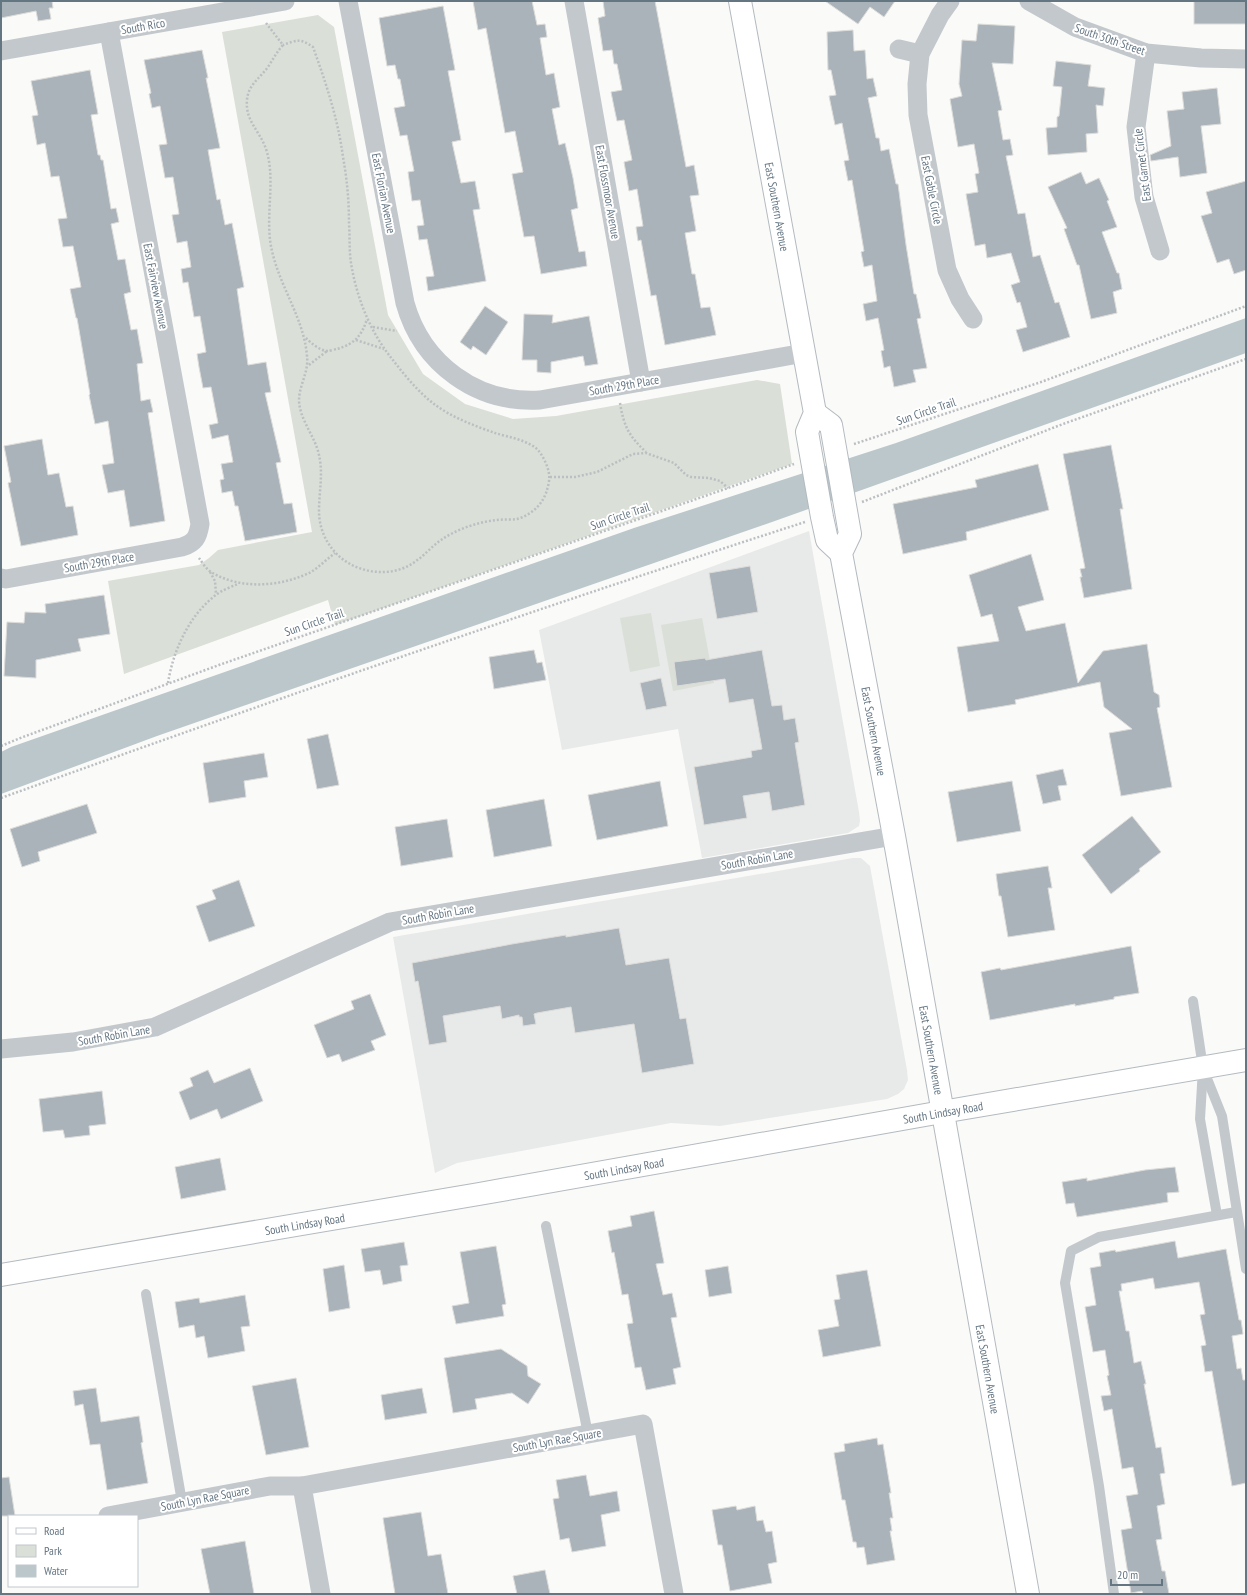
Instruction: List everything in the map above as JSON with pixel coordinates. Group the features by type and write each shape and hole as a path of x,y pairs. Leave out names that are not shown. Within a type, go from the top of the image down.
{"main road":[{"name":"East Southern Avenue","path":"740,1 815,413"},
{"path":"815,413 831,424 836,456 850,534 841,553 827,540 821,513 808,432 815,413"},
{"name":"East Southern Avenue","path":"841,553 894,836 1028,1594"},
{"name":"South Lindsay Road","path":"1,1275 480,1194 1246,1060"}],"street":[{"name":"South Rico","path":"1,51 109,32 251,4 285,1"},
{"name":"East Florian Avenue","path":"348,1 408,317 414,330 430,355 450,371"},
{"name":"East Flossmoor Avenue","path":"574,1 641,382"},
{"name":"East Gable Circle","path":"950,1 940,15 920,54 917,84 918,115 947,270 960,299 973,319"},
{"name":"South 30th Street","path":"1029,1 1075,27 1146,53 1200,58 1246,59"},
{"name":"East Fairview Avenue","path":"109,32 200,524 192,543"},
{"path":"899,49 920,54"},
{"name":"East Garnet Circle","path":"1146,53 1136,127 1144,197 1160,251"},
{"name":"South 29th Place","path":"450,371 485,393 512,400 540,400 804,353"},
{"name":"South 29th Place","path":"1,578 6,579 192,543"},
{"name":"South Robin Lane","path":"1,1049 73,1042 156,1027 390,922 894,836"},
{"name":"South Lyn Rae Square","path":"113,1515 270,1486 302,1486 643,1424 674,1594"},
{"path":"302,1486 321,1594"}],"lane":[{"path":"1192,1001 1203,1068 1222,1116 1246,1269"},
{"path":"1203,1068 1200,1119 1217,1215"},
{"path":"1114,1594 1099,1486 1065,1283 1071,1251 1099,1237 1236,1212"},
{"path":"546,1226 588,1434"},
{"path":"146,1294 182,1502"}],"path":[{"path":"251,4 283,45"},
{"path":"298,40 306,42 313,47 334,106 343,152 348,194 351,266 367,318 385,349 415,386 435,405 459,418 529,444 537,450 544,460 550,477 541,504 531,513 516,519 500,519 479,523 464,528 444,538 414,563 401,569 384,572 365,570 351,564 335,553 324,536 320,524 319,511 322,472 318,452 312,435 301,414 299,400 301,387 308,365 306,338 282,283 273,255 269,220 271,184 270,170 266,148 250,120 247,108 247,96 253,84 266,69 275,54 283,45 298,40"},
{"name":"Sun Circle Trail","path":"836,456 1246,306"},
{"path":"308,365 327,351 342,348 356,340 363,332 367,318"},
{"path":"372,327 385,328 394,331 414,330"},
{"path":"306,338 314,345 327,351"},
{"path":"356,340 385,349"},
{"path":"845,505 1063,424 1246,359"},
{"path":"620,401 625,428 646,453"},
{"path":"550,477 575,477 597,472 633,454 646,453 674,463 686,475 691,477 710,478 720,481 728,488"},
{"name":"Sun Circle Trail","path":"1,746 168,683 796,463 813,463"},
{"path":"1,798 237,713 821,513"},
{"path":"192,543 215,581 216,594"},
{"path":"168,683 171,667 194,616 216,594 239,584 264,584 291,580 312,571 335,553"},
{"path":"210,571 239,584"}],"shaded area":[{"path":"809,531 859,812 859,826 848,833 702,858 678,729 562,750 539,630"},
{"path":"853,858 861,858 870,866 907,1070 908,1080 904,1089 898,1094 887,1099 720,1126 671,1123 457,1163 435,1173 393,937"}],"green space":[{"path":"318,15 334,27 388,315 423,374 465,404 513,419 556,416 757,380 780,384 792,464 335,625 328,600 124,674 108,581 199,565 218,550 312,532 222,32"},
{"path":"651,613 660,666 630,672 620,618"},
{"path":"702,618 714,683 673,691 661,625"}],"water":[{"path":"1246,318 1246,353 772,522 157,736 1,794 1,752 11,747 634,528 896,443"}],"building":[{"path":"1,1 52,1 53,8 49,8 51,19 38,21 36,11 1,18"},
{"path":"473,1 532,1 537,25 545,24 547,37 540,38 546,75 554,73 560,107 552,109 559,145 565,143 573,178 578,208 571,210 579,252 585,251 587,266 541,274 534,236 524,237 512,174 523,172 515,131 505,133 486,28 478,30"},
{"path":"603,1 655,1 686,167 694,165 699,195 690,196 696,231 685,233 692,274 695,274 701,308 710,307 716,335 665,345 656,295 651,296 641,240 638,241 636,227 643,226 637,189 629,191 624,162 632,160 624,120 617,121 611,92 622,90 617,64 614,64 612,50 603,51 598,18 605,16"},
{"path":"825,1 895,1 884,17 870,7 858,24"},
{"path":"1194,1 1246,1 1246,24 1194,24"},
{"path":"443,6 455,70 448,71 461,140 452,142 461,183 475,181 480,209 473,210 486,281 428,291 426,277 434,276 427,239 419,240 417,226 424,225 420,200 412,201 408,172 414,171 407,135 400,136 394,108 405,106 400,79 398,79 395,65 387,66 379,18"},
{"path":"978,24 1015,26 1013,64 992,63 1002,110 998,111 1003,140 1010,139 1013,155 1006,156 1018,214 1025,213 1033,257 1040,255 1055,303 1059,302 1070,337 1023,352 1016,330 1027,327 1020,302 1017,303 1011,285 1020,282 1011,253 987,258 985,244 975,246 966,194 978,192 975,174 979,173 974,144 958,147 950,99 962,96 959,84 962,40 976,41"},
{"path":"853,30 854,51 865,50 867,79 873,78 877,96 868,98 876,138 879,138 881,151 889,149 896,184 898,184 914,294 916,294 921,318 917,319 927,368 913,370 916,382 894,387 890,366 884,368 881,351 884,350 878,318 866,321 863,304 877,301 872,265 864,267 861,252 864,251 852,180 848,181 844,161 849,160 842,123 835,125 829,96 836,95 831,70 828,70 827,32"},
{"path":"202,50 220,148 208,150 217,200 220,199 225,225 232,223 244,287 237,289 248,365 266,362 271,392 265,393 281,462 276,463 284,504 292,503 297,532 245,541 238,506 235,506 232,491 222,493 220,480 224,479 221,464 233,462 228,435 212,439 209,425 218,423 211,387 203,388 199,367 197,354 206,352 200,316 194,317 188,282 183,283 181,269 191,267 187,241 177,243 172,215 179,214 173,177 165,178 159,145 167,144 160,106 152,108 149,94 151,93 144,60"},
{"path":"1056,61 1091,65 1088,86 1105,88 1103,106 1096,105 1098,133 1086,134 1087,152 1048,155 1046,128 1057,127 1057,117 1059,116 1062,87 1053,86"},
{"path":"90,70 98,114 91,115 98,155 100,155 101,160 103,160 111,209 116,208 119,222 111,224 118,260 125,259 131,292 124,294 131,330 137,329 143,363 137,364 141,401 150,399 153,412 148,413 165,521 130,527 124,490 108,493 102,465 114,463 108,421 95,424 89,395 77,318 70,289 81,287 73,246 63,247 58,219 67,218 59,176 51,177 45,143 37,145 32,116 38,115 31,81"},
{"path":"1217,88 1221,124 1201,126 1207,173 1180,177 1178,157 1151,161 1150,155 1171,146 1167,111 1184,109 1182,92"},
{"path":"1081,172 1086,184 1099,178 1109,200 1107,201 1117,227 1102,232 1117,273 1119,273 1122,289 1113,292 1117,313 1091,319 1079,265 1077,265 1064,229 1067,228 1048,187"},
{"path":"1246,181 1246,270 1234,274 1229,259 1217,263 1201,216 1212,213 1206,192"},
{"path":"485,306 508,322 486,355 473,346 471,350 460,342"},
{"path":"524,314 553,315 552,323 589,316 598,364 585,366 583,356 551,362 551,373 537,372 537,360 522,360"},
{"path":"42,439 48,475 59,473 66,507 73,506 78,535 21,546 8,483 11,482 4,446"},
{"path":"1111,445 1123,509 1120,509 1132,589 1084,598 1080,569 1085,568 1063,454"},
{"path":"1038,464 1049,510 966,532 967,540 903,554 893,504 977,487 975,480"},
{"path":"1031,554 1044,600 1018,607 1026,631 1065,623 1078,683 1103,651 1147,644 1154,692 1159,695 1160,707 1157,708 1172,787 1121,796 1109,733 1132,729 1104,707 1100,682 1015,700 1016,704 968,712 957,647 999,641 992,614 981,617 969,575"},
{"path":"750,566 758,612 717,619 709,573"},
{"path":"104,595 110,634 78,639 81,651 36,660 36,678 4,676 7,622 24,623 25,612 46,613 45,604"},
{"path":"534,650 537,663 542,662 546,680 494,689 489,657"},
{"path":"762,650 772,706 782,705 784,720 795,718 799,742 795,743 805,805 772,811 769,792 743,796 747,818 704,825 694,767 752,757 751,751 762,749 753,699 729,703 725,679 677,686 674,662 705,658 706,660"},
{"path":"661,678 667,706 646,710 640,683"},
{"path":"328,734 339,785 317,789 307,739"},
{"path":"264,753 268,777 244,781 246,797 209,803 203,763"},
{"path":"1063,769 1067,785 1058,786 1061,800 1043,804 1036,775"},
{"path":"660,781 668,826 597,840 588,795"},
{"path":"1012,781 1021,831 957,842 948,792"},
{"path":"544,799 552,846 494,857 486,810"},
{"path":"87,804 97,833 38,852 40,861 22,867 10,829"},
{"path":"1132,816 1161,852 1111,894 1082,855"},
{"path":"447,819 453,857 401,866 395,827"},
{"path":"1048,866 1052,888 1048,888 1055,930 1008,937 996,874"},
{"path":"239,880 255,926 209,942 196,906 216,899 212,890"},
{"path":"619,928 626,965 669,958 680,1019 686,1018 694,1064 642,1073 634,1024 575,1033 571,1007 534,1014 536,1024 523,1026 522,1017 519,1017 519,1015 502,1019 500,1006 443,1016 447,1042 429,1045 418,981 415,982 412,963 512,944"},
{"path":"1131,946 1139,993 1114,997 1114,999 1075,1006 1075,1004 990,1020 981,972 1000,968 1001,970"},
{"path":"370,994 386,1035 371,1041 375,1050 342,1062 339,1054 327,1058 314,1025 354,1009 351,1001"},
{"path":"250,1068 263,1101 221,1119 217,1109 190,1120 179,1092 193,1086 190,1078 208,1070 214,1083"},
{"path":"102,1091 106,1124 89,1126 90,1135 65,1138 63,1130 43,1132 39,1099"},
{"path":"220,1158 226,1190 181,1199 175,1167"},
{"path":"1175,1167 1179,1192 1167,1193 1168,1202 1077,1217 1074,1203 1066,1204 1062,1182 1087,1178 1087,1181 1145,1170"},
{"path":"654,1211 664,1263 656,1264 663,1295 672,1293 677,1317 671,1318 681,1367 673,1369 676,1384 646,1390 641,1367 635,1368 627,1324 633,1323 628,1294 622,1295 614,1252 612,1253 608,1231 632,1226 630,1216"},
{"path":"1175,1241 1178,1258 1226,1249 1243,1334 1232,1336 1237,1369 1241,1368 1243,1380 1246,1380 1246,1483 1232,1486 1212,1371 1205,1372 1201,1346 1206,1345 1200,1315 1205,1314 1199,1282 1155,1289 1153,1278 1121,1284 1122,1291 1119,1291 1126,1331 1129,1331 1134,1363 1141,1361 1156,1448 1161,1447 1165,1473 1160,1474 1165,1504 1157,1506 1162,1539 1156,1540 1162,1571 1165,1571 1169,1594 1143,1594 1142,1591 1131,1593 1121,1530 1132,1528 1126,1496 1138,1494 1133,1467 1122,1469 1112,1409 1104,1411 1101,1396 1111,1395 1107,1376 1109,1375 1105,1350 1093,1352 1085,1307 1096,1305 1090,1268 1101,1266 1099,1253 1115,1250 1116,1252"},
{"path":"404,1242 408,1265 400,1266 402,1281 383,1285 380,1270 365,1272 361,1249"},
{"path":"496,1246 506,1304 502,1305 504,1316 456,1324 452,1306 469,1303 460,1252"},
{"path":"344,1265 350,1308 329,1312 323,1269"},
{"path":"728,1266 732,1293 709,1297 705,1270"},
{"path":"867,1270 881,1346 823,1357 818,1330 839,1326 834,1300 840,1299 836,1275"},
{"path":"245,1295 250,1326 241,1327 245,1351 208,1358 204,1336 196,1338 194,1325 179,1328 175,1302 199,1298 200,1303"},
{"path":"501,1349 527,1366 528,1376 541,1384 528,1404 512,1393 475,1399 477,1409 453,1413 444,1358"},
{"path":"296,1378 309,1447 266,1455 252,1386"},
{"path":"96,1388 101,1422 139,1416 143,1442 141,1443 148,1483 107,1490 100,1444 90,1445 83,1404 75,1406 73,1391"},
{"path":"422,1388 427,1413 385,1420 381,1395"},
{"path":"877,1438 878,1445 883,1444 891,1493 889,1493 893,1518 890,1518 892,1531 890,1531 895,1560 867,1565 864,1547 857,1548 856,1542 853,1542 845,1500 842,1500 834,1453 845,1451 844,1444"},
{"path":"586,1475 590,1496 617,1491 620,1511 601,1515 606,1546 572,1552 569,1538 560,1540 553,1499 559,1498 556,1480"},
{"path":"9,1477 15,1515 1,1516 1,1478"},
{"path":"736,1506 737,1510 755,1506 757,1521 763,1520 766,1532 772,1531 777,1562 768,1564 772,1583 730,1591 722,1545 718,1545 712,1510"},
{"path":"421,1512 428,1556 441,1554 448,1594 395,1594 383,1518"},
{"path":"245,1541 254,1594 210,1594 201,1549"},
{"path":"545,1570 550,1594 517,1594 513,1576"}]}
